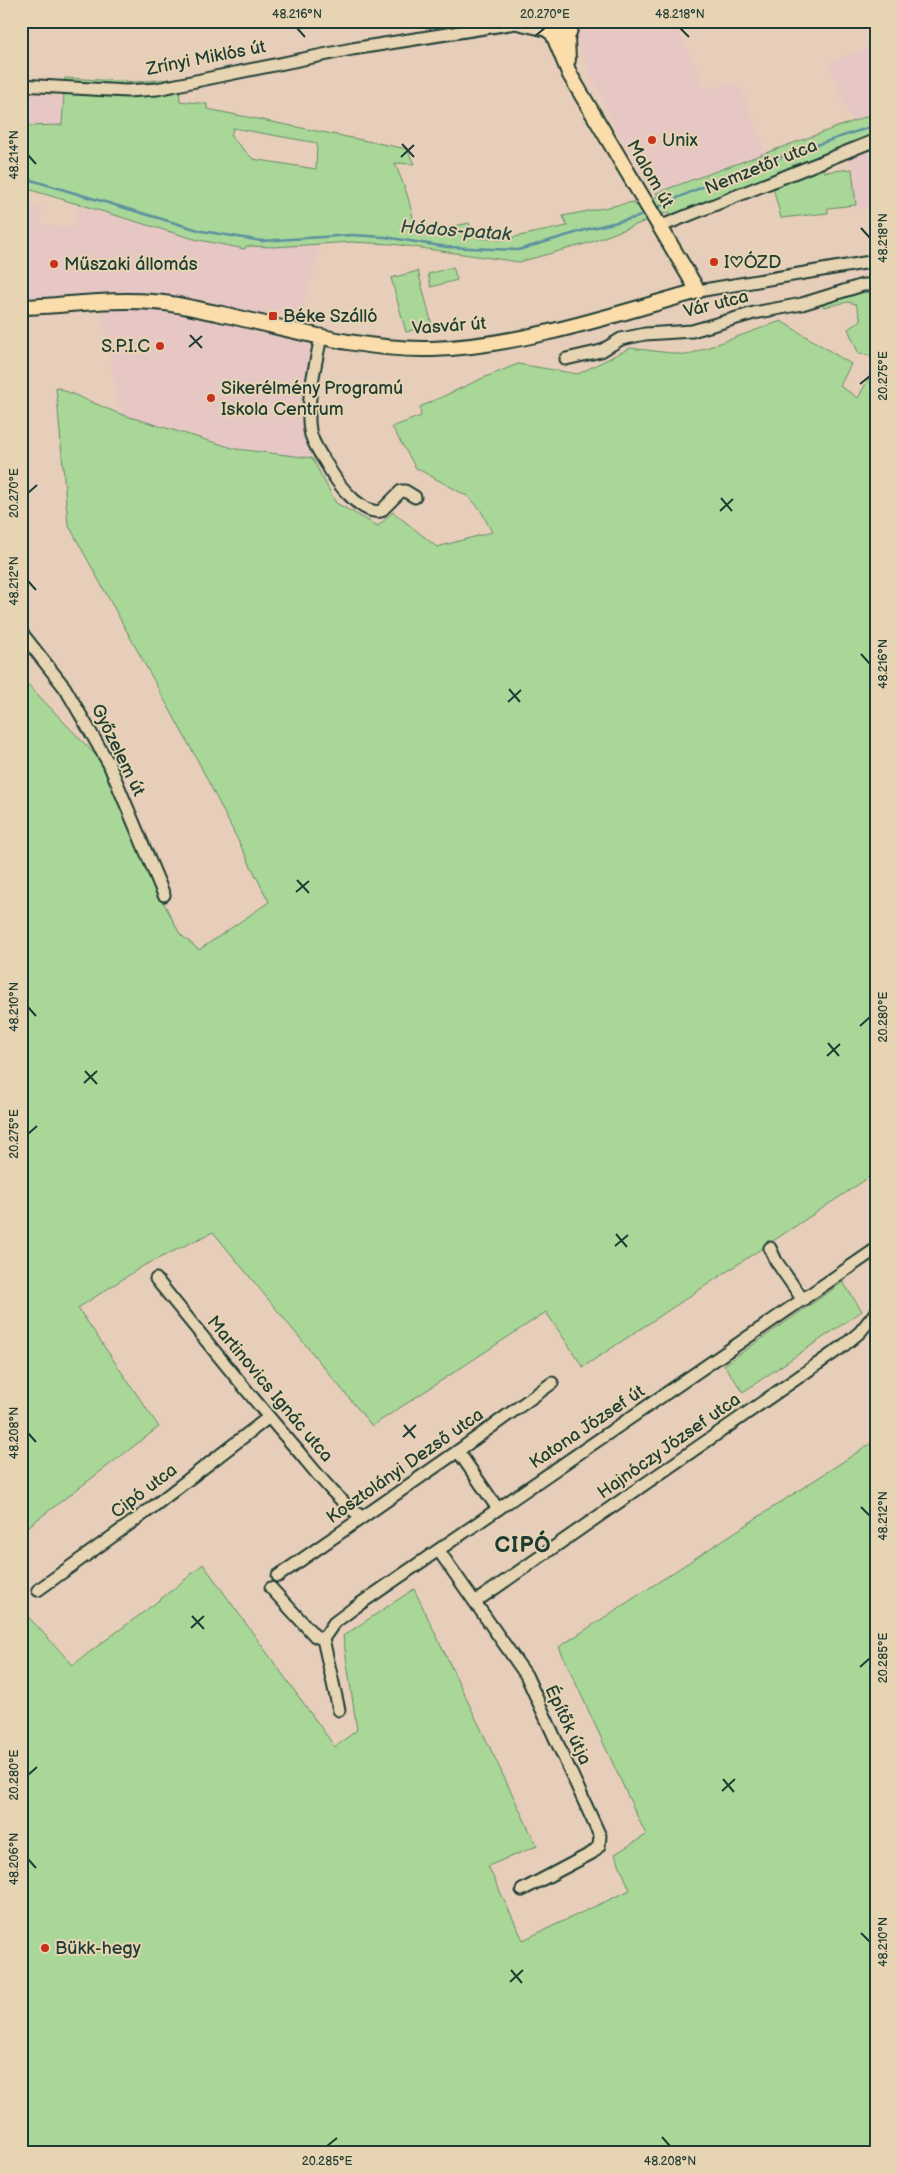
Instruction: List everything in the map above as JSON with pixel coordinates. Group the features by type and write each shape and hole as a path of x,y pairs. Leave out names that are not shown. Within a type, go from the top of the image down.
{"main road":[{"path":"549,29 562,35 572,24"},
{"name":"Malom út","path":"570,75 567,52 572,24"},
{"name":"Malom út","path":"549,29 570,75 698,291"},
{"path":"664,300 682,288 684,281 683,267"},
{"name":"Vasvár út","path":"21,307 111,300 154,302 389,348 453,348 492,343 540,333 698,291"}],"street":[{"name":"Zrínyi Miklós út","path":"21,85 127,91 157,89 352,48 529,21"},
{"name":"Zrínyi Miklós út","path":"515,23 549,29"},
{"name":"Nemzetőr utca","path":"658,224 876,140"},
{"name":"Vasvár út","path":"698,291 876,262"},
{"name":"Vár utca","path":"566,359 601,350 621,339 645,334 692,331 754,313 802,304 863,285 876,285"},
{"path":"321,336 311,383 310,429 314,442 341,486 352,498 373,511 381,511 401,491 416,496"},
{"name":"Győzelem út","path":"21,632 65,688 109,764 164,895"},
{"path":"770,1248 776,1261 803,1300"},
{"name":"Katona József út","path":"323,1639 334,1623 803,1300 874,1255"},
{"name":"Martinovics Ignác utca","path":"156,1279 269,1417 336,1495 348,1508 362,1517"},
{"name":"Hajnóczy József utca","path":"476,1602 842,1347 860,1332 876,1312"},
{"name":"Kosztolányi Dezső utca","path":"278,1576 552,1383"},
{"name":"Cipó utca","path":"38,1590 145,1513 269,1417"},
{"path":"458,1451 498,1509"},
{"name":"Építők útja","path":"439,1551 526,1675 601,1841 592,1853 522,1890"},
{"path":"271,1588 315,1636 323,1639 339,1710"}],"shaded area":[{"path":"574,21 674,21 706,89 734,82 743,92 766,154 656,193 645,180 611,119 580,49"},
{"path":"876,45 876,113 852,122 828,63"},
{"path":"21,94 63,96 62,125 21,126"},
{"path":"876,146 876,207 856,209 850,155"},
{"path":"78,205 194,239 245,249 246,246 321,244 299,324 316,329 305,382 305,435 312,458 236,449 120,414 99,299 21,300 21,206 40,208 41,225 74,228"}],"green space":[{"path":"65,78 136,82 179,78 180,101 207,104 207,109 407,149 414,164 395,163 407,194 416,228 438,233 437,230 469,223 477,238 500,240 567,226 563,216 633,202 636,206 658,196 656,193 876,113 876,135 861,139 675,216 669,212 589,243 519,262 392,244 351,242 275,247 246,246 245,249 194,239 21,187 21,126 62,125","holes":["233,128 317,143 316,169 253,159 231,137"]},
{"path":"822,167 824,172 852,169 856,205 828,208 828,213 781,218 773,187"},
{"path":"453,267 457,280 431,287 428,274"},
{"path":"418,271 432,325 406,332 391,278"},
{"path":"864,289 876,293 876,356 859,354 848,329 861,320 856,304 848,302 824,307 820,303"},
{"path":"781,321 851,364 840,386 858,398 876,365 876,1170 865,1180 583,1367 546,1312 372,1426 213,1232 143,1266 78,1308 159,1427 21,1532 21,677 104,764 157,890 180,934 199,950 269,902 198,761 68,524 56,387 120,414 236,449 312,458 336,503 378,526 393,512 437,547 492,532 480,509 469,497 416,468 392,427 421,416 420,407 518,364 578,374 630,348 687,355"},
{"path":"843,1282 862,1311 743,1392 724,1365"},
{"path":"876,1440 876,2153 21,2153 21,1609 73,1665 203,1564 335,1747 357,1730 343,1636 414,1589 537,1846 488,1866 523,1940 630,1890 615,1854 646,1835 559,1647"}],"waterway":[{"name":"Hódos-patak","path":"654,209 736,174 876,125"},
{"name":"Hódos-patak","path":"21,177 202,231 262,241 352,235 385,237 447,247 518,250 592,228 638,217 647,212"}],"place":[{"name":"Unix","path":"652,140"},
{"name":"I♥ÓZD","path":"714,262"},
{"name":"Műszaki állomás","path":"54,264"},
{"name":"Béke Szálló","path":"273,316"},
{"name":"S.P.I.C","path":"160,346"},
{"name":"Sikerélmény Programú Iskola Centrum","path":"211,398"},
{"name":"Bükk-hegy","path":"45,1948"}],"district":[{"name":"CIPÓ","path":"523,1545"}]}
